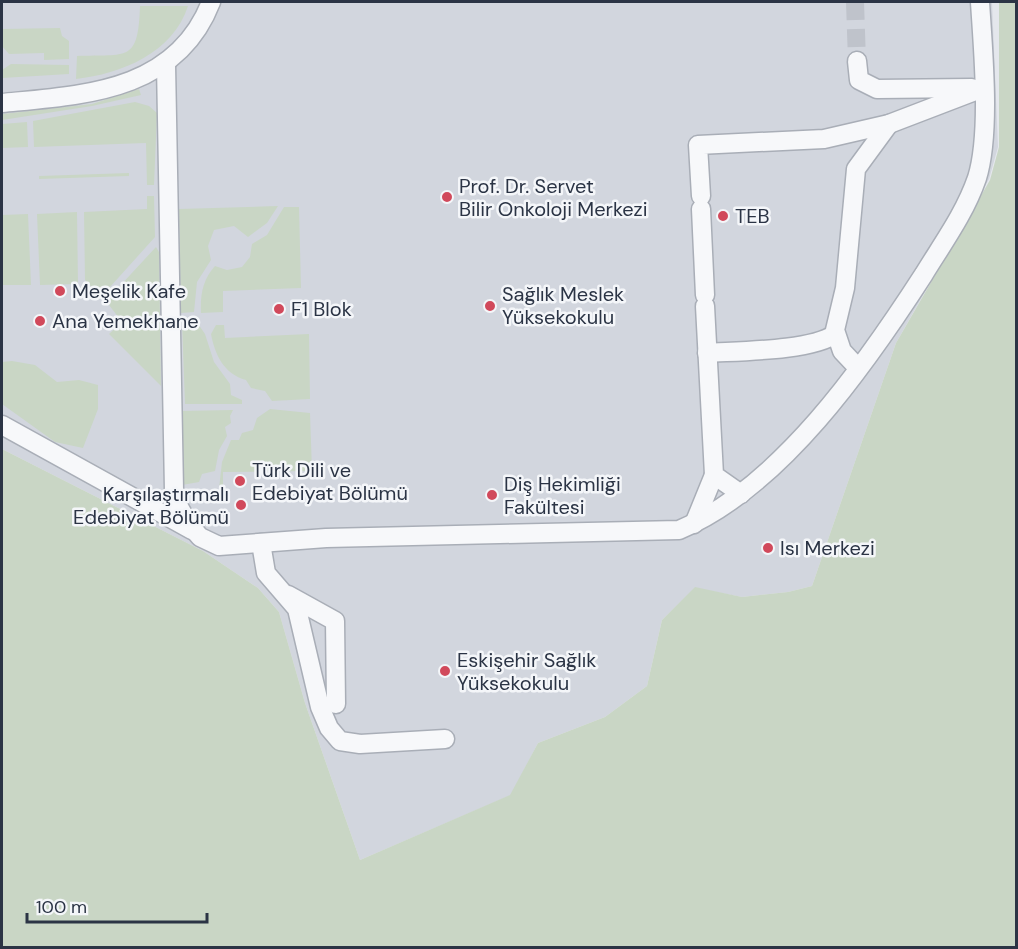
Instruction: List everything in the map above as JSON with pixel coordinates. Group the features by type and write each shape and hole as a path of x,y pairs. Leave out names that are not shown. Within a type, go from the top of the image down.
{"street":[{"path":"2,103 70,96 126,83 148,75 166,64 190,38 211,2"},
{"path":"2,425 219,546 326,538 679,530 694,524 741,494 806,431 858,368 900,310 964,209 977,178 983,151 980,2"},
{"path":"857,61 859,80 877,90 983,88"},
{"path":"166,64 174,490 179,507 196,533"},
{"path":"694,524 714,475 698,145 824,139 889,124 983,88"},
{"path":"858,368 842,351 835,334 845,288 856,169 889,124"},
{"path":"707,353 821,342 835,334"},
{"path":"714,475 741,494"},
{"path":"261,543 266,573 297,609 320,707 329,728 340,741 360,744 445,739"},
{"path":"286,594 335,621 336,704"}],"shaded area":[{"path":"2,2 992,2 998,147 989,179 896,343 812,586 788,592 742,597 695,588 662,620 647,686 605,717 538,743 511,795 360,860 305,703 279,612 258,588 203,551 2,449"}],"green space":[{"path":"999,2 1016,2 1016,947 2,947 2,449 203,551 258,588 279,612 305,703 360,860 510,795 538,743 605,717 647,686 662,620 695,587 742,597 788,592 812,586 896,343 990,180 999,147"},
{"path":"140,6 188,6 181,22 170,37 143,58 110,72 76,79 77,56 119,54 127,52 133,46 139,24"},
{"path":"60,28 62,36 69,41 69,59 44,60 44,53 9,54 2,46 2,29"},
{"path":"11,64 69,65 69,74 2,78 2,70"},
{"path":"139,89 141,95 92,106 2,120 2,114 92,104"},
{"path":"135,102 149,106 157,113 154,185 147,185 146,143 34,147 33,121"},
{"path":"27,122 28,147 2,148 2,124"},
{"path":"129,173 129,176 39,179 39,176"},
{"path":"147,196 154,196 155,237 101,297 85,280 84,212 147,209"},
{"path":"278,206 267,223 248,237 234,226 214,230 208,246 211,260 197,282 194,312 181,313 179,209"},
{"path":"284,207 299,207 301,288 223,291 223,312 201,313 203,288 211,271 215,266 227,270 242,267 250,257 252,244 267,235"},
{"path":"77,212 78,284 40,285 37,214"},
{"path":"28,214 31,285 2,285 2,215"},
{"path":"156,247 159,252 161,386 109,334 122,322 106,301"},
{"path":"196,321 205,334 214,362 230,384 231,395 242,400 242,404 185,404 182,322"},
{"path":"216,325 224,325 225,338 309,334 310,399 272,401 265,391 251,388 246,380 226,368 218,356 211,334"},
{"path":"12,361 35,365 57,382 79,380 98,385 98,409 83,448 55,442 2,404 2,362"},
{"path":"270,409 310,413 312,471 223,472 223,489 219,489 222,462 231,440 239,440 242,433 253,430 257,418"},
{"path":"233,410 230,416 231,423 225,427 227,436 219,450 215,471 202,474 199,482 182,485 180,411"}],"tunnel":[{"path":"855,2 857,61"}],"place":[{"name":"Prof. Dr. Servet Bilir Onkoloji Merkezi","path":"447,197"},
{"name":"TEB","path":"723,216"},
{"name":"Meşelik Kafe","path":"60,291"},
{"name":"Sağlık Meslek Yüksekokulu","path":"490,306"},
{"name":"F1 Blok","path":"279,309"},
{"name":"Ana Yemekhane","path":"40,321"},
{"name":"Türk Dili ve Edebiyat Bölümü","path":"240,481"},
{"name":"Diş Hekimliği Fakültesi","path":"492,495"},
{"name":"Karşılaştırmalı Edebiyat Bölümü","path":"241,505"},
{"name":"Isı Merkezi","path":"768,548"},
{"name":"Eskişehir Sağlık Yüksekokulu","path":"445,671"}]}
